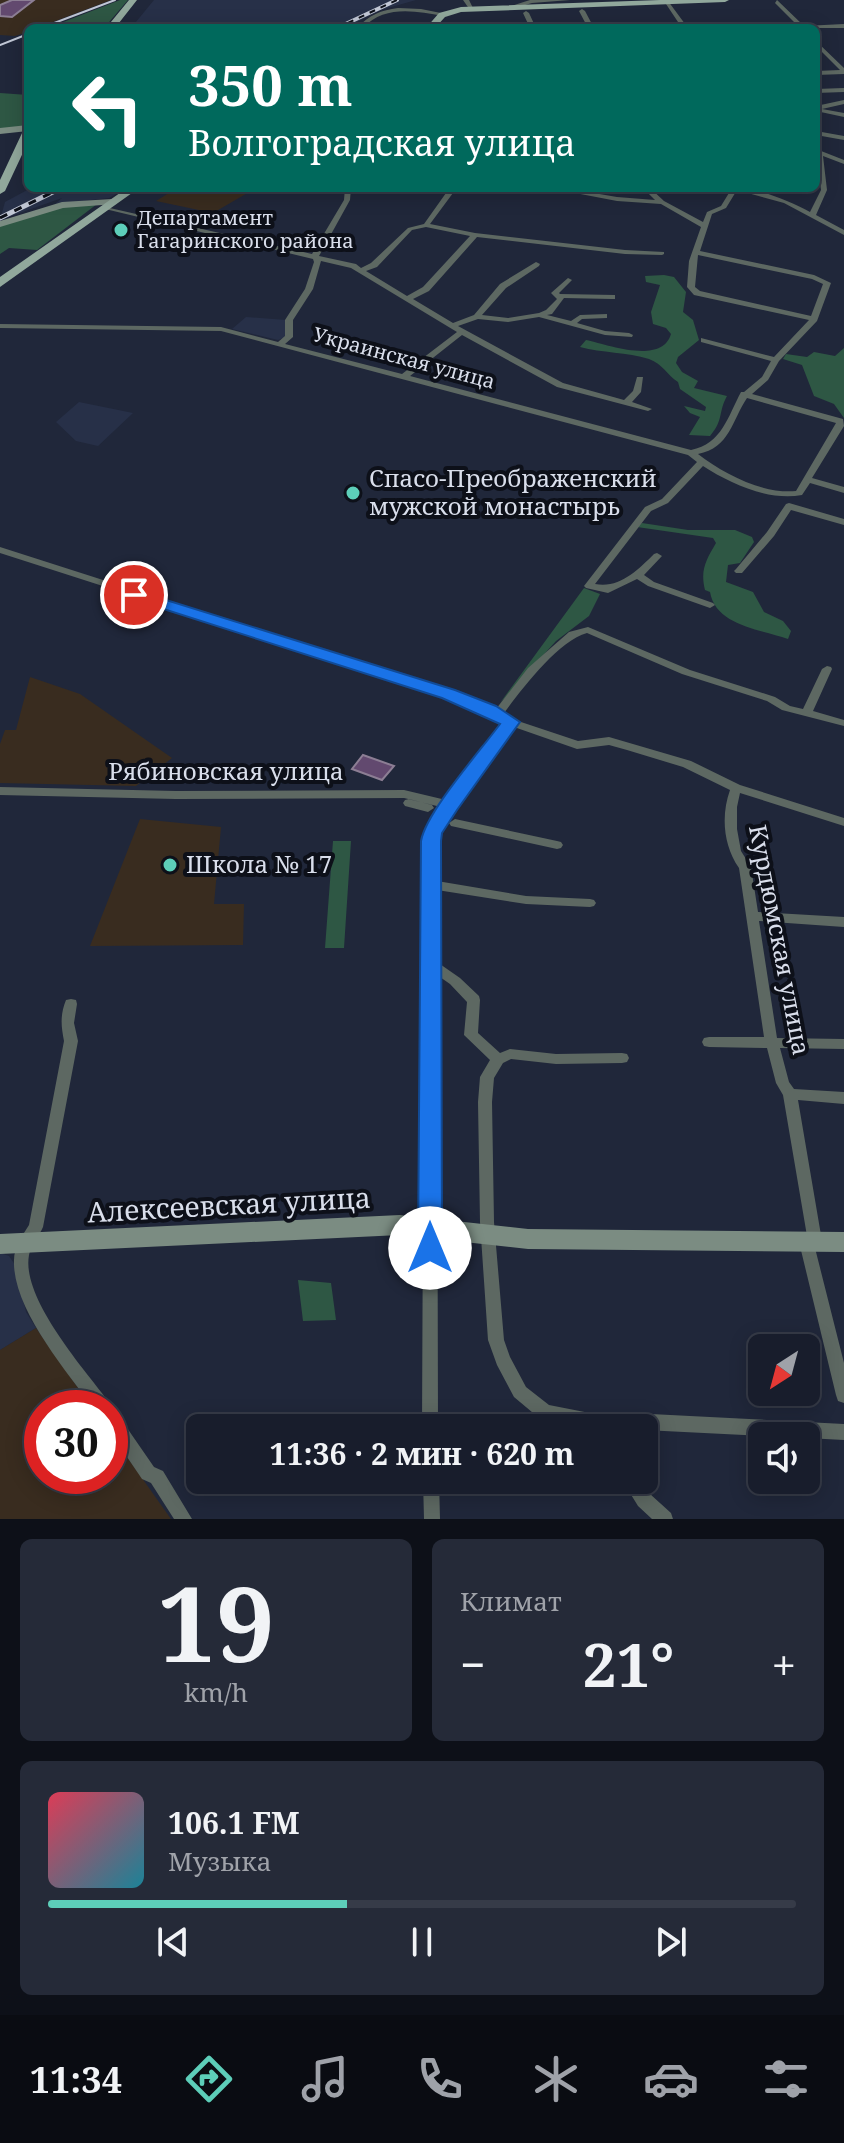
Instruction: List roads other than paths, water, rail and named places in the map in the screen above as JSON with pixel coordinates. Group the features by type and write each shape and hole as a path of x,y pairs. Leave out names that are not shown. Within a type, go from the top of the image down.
{"main road":[{"path":"113,24 133,0"},
{"path":"436,24 443,14 472,9 725,0"},
{"path":"0,191 24,138"},
{"path":"0,283 128,192"}],"street":[{"path":"466,0 472,9"},
{"path":"508,8 532,1 567,0"},
{"path":"666,2 682,24"},
{"path":"777,2 799,24"},
{"path":"363,24 384,11 443,14"},
{"path":"582,11 589,24"},
{"path":"526,13 531,24"},
{"path":"820,27 844,26"},
{"path":"820,47 844,71"},
{"path":"820,53 835,52"},
{"path":"820,73 844,71"},
{"path":"820,91 844,90"},
{"path":"820,108 844,102"},
{"path":"820,110 844,115"},
{"path":"0,131 24,129"},
{"path":"820,134 844,138"},
{"path":"820,153 844,162"},
{"path":"812,216 824,190 820,165"},
{"path":"281,343 289,337 289,320 309,289 318,262 316,259 347,200 348,192"},
{"path":"426,225 449,192"},
{"path":"576,192 662,202"},
{"path":"651,192 662,202 705,226"},
{"path":"733,192 724,207 709,213 690,283 697,293 814,319"},
{"path":"750,192 786,202 844,232"},
{"path":"0,224 74,202 108,204 316,259 340,262 362,270 462,332 560,385 648,409"},
{"path":"362,270 374,265 410,229 426,225 475,235 625,252 662,253"},
{"path":"409,298 426,289 475,235"},
{"path":"691,453 706,450 723,436 744,394 765,378 776,360 814,319 827,283 814,277 697,253"},
{"path":"477,317 503,286 536,264"},
{"path":"568,280 555,293 562,296 591,293 612,297"},
{"path":"452,326 477,317 508,320 539,315 549,312 562,296"},
{"path":"539,315 605,333 629,335"},
{"path":"572,324 580,317 604,316"},
{"name":"Украинская улица","path":"0,326 211,328 281,343 691,453 702,462 784,496"},
{"path":"405,376 462,332"},
{"path":"704,340 776,360"},
{"path":"626,403 637,392 640,379"},
{"path":"744,394 840,421 809,480 799,493 784,496 789,506 844,522"},
{"path":"657,556 638,575 608,590 589,586 640,518 665,501 702,462"},
{"path":"809,480 844,490"},
{"path":"739,571 771,534 789,506"},
{"path":"0,550 449,694 498,713 511,722 577,745 609,741 631,747 687,764 736,788 844,822"},
{"path":"638,575 651,584 710,605"},
{"path":"498,713 532,670 580,630 588,630 720,685 844,723"},
{"path":"807,712 827,669"},
{"path":"430,1414 429,963 432,832 511,722"},
{"name":"Курдюмская улица","path":"736,788 731,825 737,858 745,867 773,1043 783,1083 790,1094 811,1242 844,1395"},
{"name":"Рябиновская улица","path":"0,791 176,795 404,794 450,805"},
{"path":"409,803 428,808"},
{"path":"455,823 557,845"},
{"path":"430,884 526,900 590,903"},
{"path":"754,916 844,922"},
{"path":"429,963 455,981 474,1000 471,1035 498,1059"},
{"path":"71,1004 67,1023 71,1041 36,1227 25,1244 21,1261 33,1308 90,1390"},
{"path":"709,1042 844,1044"},
{"path":"622,1058 556,1059 510,1054 498,1059 487,1077 488,1235 496,1340 520,1392 550,1413 605,1424 631,1421 844,1432"},
{"path":"790,1094 844,1098"},
{"name":"Алексеевская улица","path":"0,1244 400,1225 528,1239 844,1242"},
{"path":"128,1444 148,1473 157,1477 184,1519"},
{"path":"431,1494 432,1519"},
{"path":"640,1494 665,1519"}],"tram line":[{"path":"52,24 115,0"},
{"path":"0,45 24,36"}],"railway":[{"path":"346,24 397,0"},
{"path":"0,218 53,192"}],"place":[{"name":"Департамент Гагаринского района","path":"121,230"},
{"name":"Спасо-Преображенский мужской монастырь","path":"353,493"},
{"name":"Школа № 17","path":"170,865"}]}
